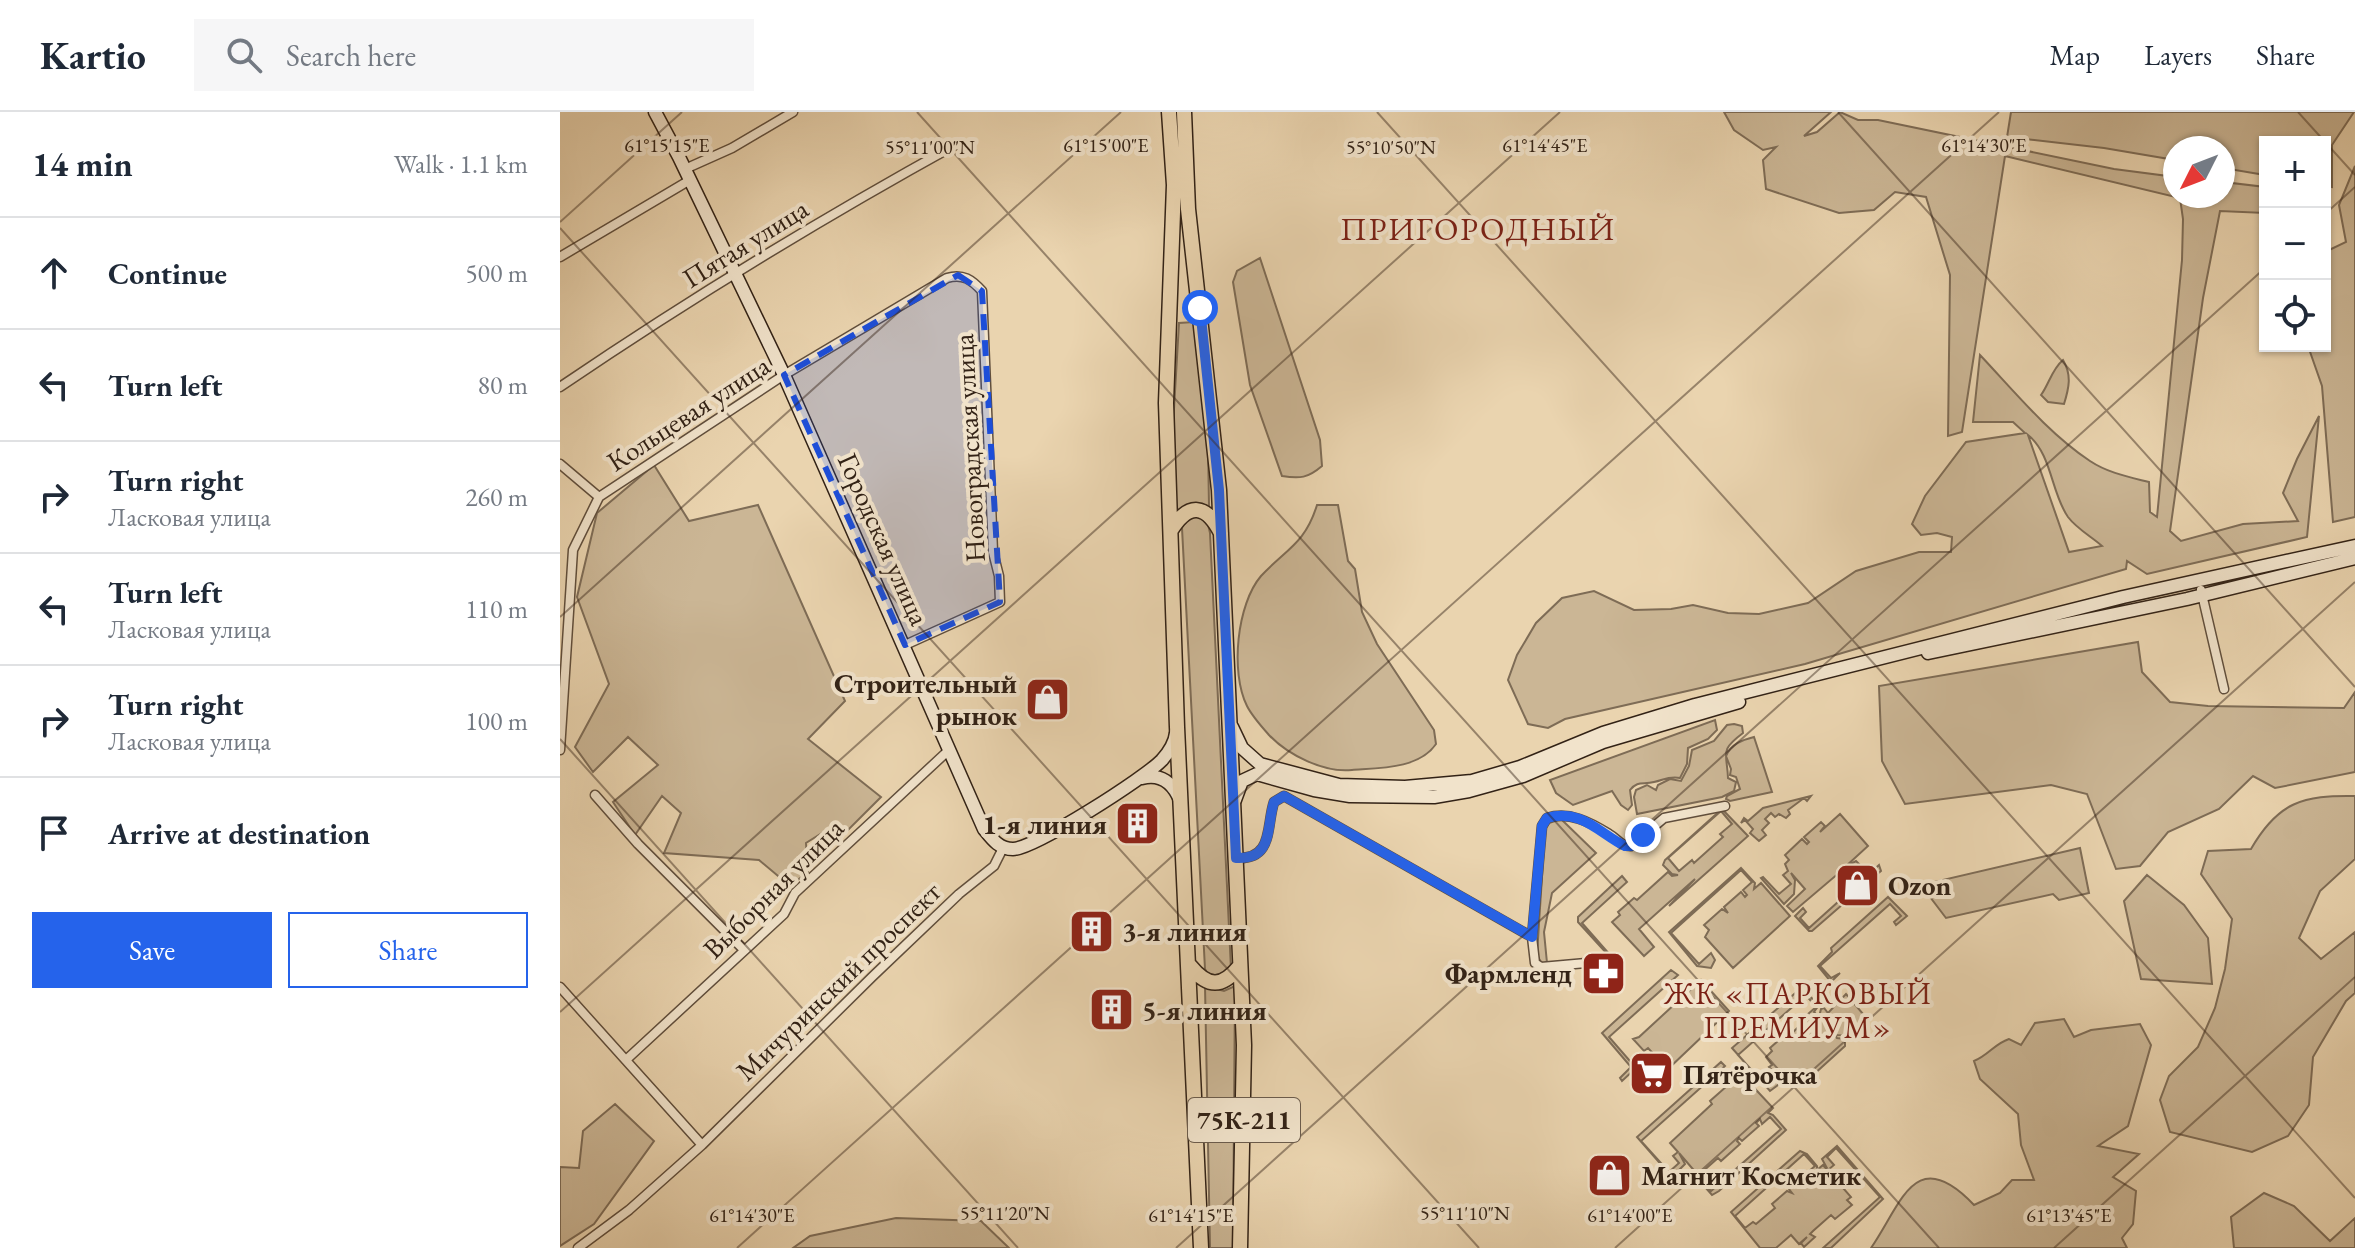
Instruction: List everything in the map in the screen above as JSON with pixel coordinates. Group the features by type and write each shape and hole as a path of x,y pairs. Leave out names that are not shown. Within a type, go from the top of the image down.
{"main road":[{"name":"Городская улица","path":"655,112 784,375 984,829 1003,848"},
{"path":"1169,112 1174,185 1166,403 1177,727 1201,1248"},
{"name":"75К-211","path":"1184,112 1188,209 1204,337 1221,534 1240,966 1244,1117 1240,1248"},
{"path":"1170,531 1178,519 1196,509 1206,512 1221,534"},
{"path":"1230,720 1238,742 1256,762 1339,785 1405,787 1472,781 1520,767 1603,733 1695,705 2123,597 2355,546"},
{"path":"1234,803 1240,783 1257,774 1314,790 1350,796 1434,797 1469,791 1523,776 1603,742 1762,695 1929,653 2203,595 2355,558"},
{"path":"1003,848 1027,847 1135,781 1164,758 1176,739 1177,727"},
{"path":"1135,781 1149,776 1159,777 1176,791 1181,803"},
{"path":"1190,966 1200,978 1211,983 1222,982 1240,966"}],"street":[{"path":"560,257 688,174 793,112"},
{"name":"Пятая улица","path":"560,387 735,273 869,192 957,144"},
{"name":"Кольцевая улица","path":"560,750 573,550 599,497 784,375 947,278 958,275 972,281 982,291"},
{"name":"Новоградская улица","path":"905,645 1000,602 999,576 993,552 982,291"},
{"path":"560,464 599,497"},
{"path":"2199,582 2224,689"},
{"name":"Выборная улица","path":"627,1059 784,914 795,893 950,749"},
{"path":"595,795 638,844 744,950"},
{"path":"1236,858 1250,857 1263,848 1268,841 1274,802 1284,796 1532,937"},
{"path":"1586,963 1541,967 1535,963 1532,937 1542,826 1547,818 1562,814 1571,817 1613,836 1625,846 1631,846 1664,818 1725,806"},
{"name":"Мичуринский проспект","path":"578,1248 629,1210 702,1145 959,894 994,866 1003,848"},
{"path":"560,987 702,1145"}],"highlighted area":[{"path":"958,275 982,291 1000,602 905,645 784,375"}],"shaded area":[{"path":"1724,112 1831,112 1804,136 1817,132 1840,112 1858,120 1878,120 2114,169 2163,175 2163,194 2005,156 1962,432 1948,436 1950,275 1926,197 1895,192 1874,210 1839,213 1766,189 1763,160 1776,147 1763,150 1734,130"},
{"path":"2011,112 2354,112 2332,145 2332,187 2331,136 2259,136 2259,174 2235,170 2235,136 2163,136 2163,158 2007,137"},
{"path":"2355,166 2355,517 2333,522 2322,386 2310,352 2331,352 2331,249 2346,242 2339,205"},
{"path":"2235,183 2259,186 2259,213 2220,211 2203,298 2170,531 2181,541 2243,524 2298,521 2283,493 2319,416 2307,537 2147,574 2127,561 2126,569 1805,664 1565,719 1548,728 1528,724 1508,680 1517,655 1536,623 1562,598 1594,591 1634,610 1693,605 1728,613 1759,614 1808,603 1856,571 1919,552 1951,552 1952,537 1937,533 1921,535 1912,524 1925,496 1966,442 2025,433 2013,422 1973,422 1980,355 2032,411 2075,450 2104,469 2149,482 2150,512 2157,517 2182,260 2181,208 2235,208","holes":["2028,435 2042,452 2068,517 2102,546 2069,552"]},
{"path":"1260,258 1320,440 1322,466 1304,477 1282,476 1250,385 1233,282 1237,271"},
{"path":"1194,322 1208,447 1209,506 1195,504 1176,513 1173,426 1179,323"},
{"path":"2063,360 2069,382 2064,404 2048,402 2041,395"},
{"path":"654,465 689,521 758,505 845,701 808,739 881,797 846,832 830,828 806,843 808,872 790,886 759,860 664,853 681,813 662,796 635,835 613,802 658,765 628,737 593,772 575,747 609,684 577,597 597,513"},
{"path":"1317,505 1338,505 1348,561 1355,569 1362,612 1377,644 1434,730 1436,744 1429,752 1409,763 1341,770 1318,766 1286,749 1269,735 1249,710 1242,692 1238,657 1246,603 1261,576 1307,529"},
{"path":"1192,517 1200,517 1208,524 1210,533 1231,969 1223,978 1209,976 1205,969 1182,528 1183,523"},
{"path":"2138,642 2142,672 2170,702 2208,706 2344,708 2355,692 2355,772 2275,788 2253,776 2219,809 2168,832 2140,866 2116,869 2087,794 2051,785 1905,804 1882,761 1879,686"},
{"path":"1715,720 1717,730 1708,739 1688,748 1687,764 1680,778 1636,785 1630,790 1632,805 1628,810 1612,791 1573,805 1556,793 1550,780"},
{"path":"1727,725 1742,726 1743,733 1726,752 1728,778 1736,782 1734,791 1722,797 1637,814 1636,790 1647,785 1656,790 1658,785 1670,779 1681,781 1689,766 1692,750 1714,741"},
{"path":"1754,737 1772,792 1730,801 1726,799 1727,796 1740,789 1736,777 1730,775 1726,756 1737,743"},
{"path":"1811,796 1788,810 1790,814 1786,818 1779,814 1775,817 1771,813 1765,819 1769,823 1762,830 1766,835 1759,841 1750,833 1753,829 1745,820 1741,823 1744,818 1748,821 1763,808"},
{"path":"2355,796 2355,859 2320,891 2299,938 2321,959 2355,932 2355,993 2346,1001 2313,1057 2309,1105 2288,1136 2252,1152 2170,1132 2160,1100 2169,1076 2198,1047 2215,1008 2225,969 2232,919 2201,874 2208,851 2251,849 2271,821 2294,804 2321,797"},
{"path":"1722,809 1748,836 1639,929 1654,947 1644,956 1612,922 1620,915 1618,912 1634,898 1637,900 1668,872 1672,876 1678,875 1672,874 1663,865 1665,860","holes":["1721,811 1732,824 1720,834 1723,837 1694,863 1692,860 1679,871 1668,858"]},
{"path":"1840,814 1868,846 1845,867 1856,861 1859,864 1845,877 1840,872 1793,912 1787,906 1805,889 1791,873 1795,880 1794,894 1784,904 1761,878 1779,894 1791,884 1783,875 1788,871 1785,864 1789,860 1785,855 1802,839 1807,844 1809,842 1804,837 1821,822 1825,826 1820,832"},
{"path":"1561,819 1596,853 1552,893 1544,932 1547,963 1542,964 1537,955 1545,830 1549,823"},
{"path":"2080,848 2089,893 2059,900 2053,894 1946,918 1921,885"},
{"path":"1879,865 1881,871 1812,931 1795,916 1803,908 1806,912 1800,918 1809,928"},
{"path":"1741,868 1755,883 1754,889 1761,883 1790,916 1733,968 1705,937 1709,930 1704,925 1722,909 1728,913 1724,907 1741,892 1745,897 1747,895 1743,890 1752,882 1741,870 1671,933 1699,964 1711,953 1715,960 1711,968 1697,966 1669,932"},
{"path":"2147,875 2184,905 2208,938 2212,984 2141,979 2124,901"},
{"path":"1622,876 1627,882 1582,923 1610,957 1578,922 1578,917"},
{"path":"1888,897 1907,916 1896,925 1894,922 1901,916 1890,904 1820,966 1831,978 1840,973 1831,982 1818,966 1832,952 1831,948"},
{"path":"1671,970 1678,975 1609,1037 1636,1068 1622,1081 1620,1078 1631,1067 1602,1033"},
{"path":"1701,980 1729,1011 1668,1069 1648,1048 1644,1051 1633,1039 1639,1037"},
{"path":"1205,986 1224,991 1235,986 1233,1248 1210,1248"},
{"path":"1801,988 1819,1005 1814,1012 1819,1017 1821,1009 1828,1013 1846,994 1869,1021 1859,1031 1851,1021 1848,1024 1856,1033 1853,1036 1835,1035 1845,1039 1845,1046 1802,1085 1795,1077 1787,1080 1783,1077 1782,1082 1770,1091 1747,1065 1766,1086 1777,1076 1769,1067 1772,1065 1766,1057 1772,1051 1770,1048 1787,1033 1790,1035 1816,1007 1806,995 1738,1055 1732,1048"},
{"path":"2064,1019 2074,1037 2091,1030 2140,1024 2151,1045 2128,1126 2098,1146 2139,1154 2113,1177 2136,1191 2133,1224 2122,1238 2127,1248 1871,1248 1902,1198 1912,1186 1924,1179 1937,1179 1954,1187 1974,1205 2000,1193 2012,1180 2034,1180 2021,1145 2018,1114 1980,1079 1974,1061 2009,1039 2021,1045 2035,1023"},
{"path":"1721,1062 1725,1066 1641,1141 1669,1172 1679,1163 1673,1156 1678,1152 1670,1143 1712,1104 1710,1101 1743,1076 1773,1108 1768,1113 1786,1130 1712,1195 1679,1153 1685,1164 1672,1177 1637,1137","holes":["1770,1117 1781,1129 1711,1191 1701,1179 1704,1176 1701,1173 1740,1144 1737,1141 1739,1138 1742,1141 1759,1126 1756,1123 1760,1119 1762,1124"]},
{"path":"615,1104 654,1141 594,1224 560,1246 560,1167 579,1168 583,1131"},
{"path":"1837,1146 1883,1199 1831,1248 1823,1248 1880,1197 1836,1148 1827,1157 1834,1165 1828,1170 1822,1159"},
{"path":"1800,1151 1807,1154 1817,1166 1817,1170 1823,1165 1851,1197 1847,1200 1852,1205 1835,1219 1831,1215 1810,1234 1815,1237 1804,1247 1801,1243 1807,1237 1799,1244 1791,1235 1776,1248 1760,1248 1731,1212","holes":["1804,1154 1815,1166 1808,1172 1812,1174 1810,1176 1807,1173 1789,1189 1792,1193 1787,1191 1772,1204 1775,1208 1756,1224 1753,1222 1745,1228 1735,1216"]},
{"path":"2264,1193 2294,1206 2330,1241 2355,1218 2355,1248 2234,1248 2231,1217"},
{"path":"896,1218 981,1221 1009,1248 793,1248 810,1236"}],"place":[{"name":"Строительный рынок","path":"1048,699"},
{"name":"1-я линия","path":"1138,824"},
{"name":"Ozon","path":"1857,885"},
{"name":"3-я линия","path":"1091,931"},
{"name":"Фармленд","path":"1603,973"},
{"name":"5-я линия","path":"1111,1010"},
{"name":"Пятёрочка","path":"1652,1074"},
{"name":"Магнит Косметик","path":"1610,1175"}],"district":[{"name":"ПРИГОРОДНЫЙ","path":"1478,229"},
{"name":"ЖК «ПАРКОВЫЙ ПРЕМИУМ»","path":"1798,1011"}],"route":[{"path":"1200,308 1219,490 1236,858 1245,859 1263,848 1268,841 1274,802 1284,796 1532,937 1542,826 1547,818 1562,814 1581,820 1613,836 1625,846 1631,846 1643,835"}]}
